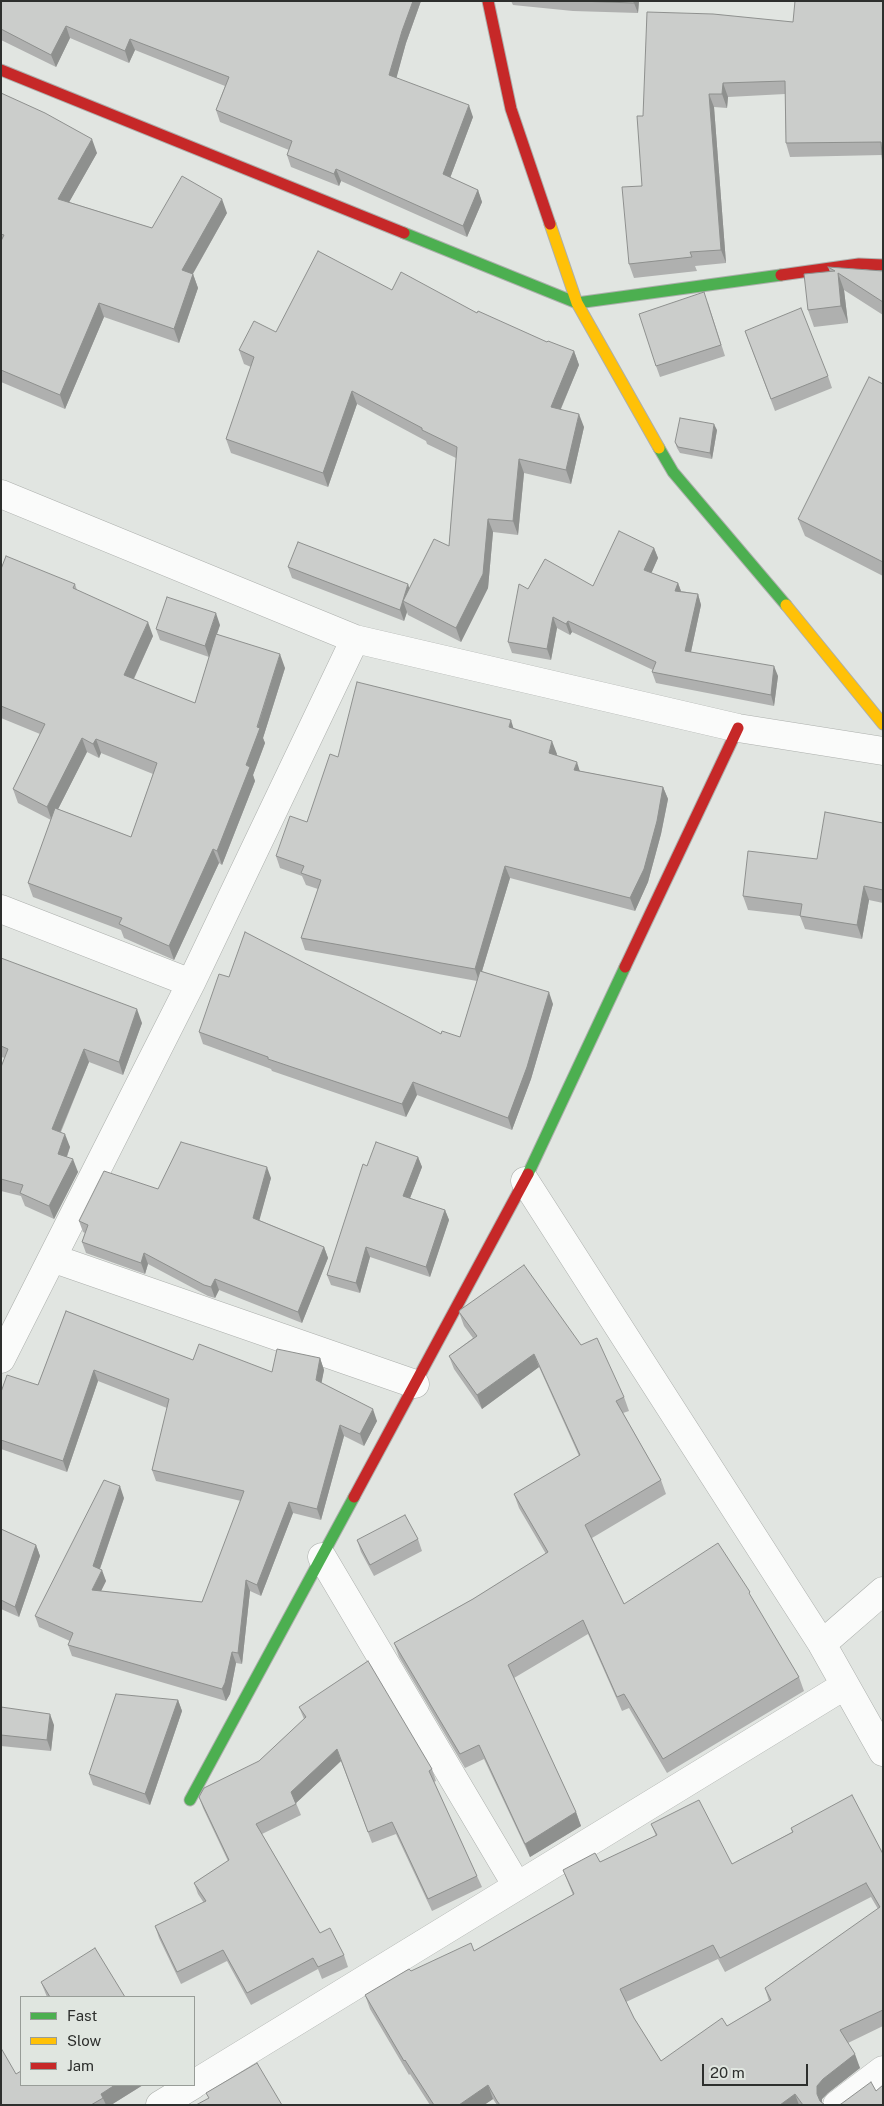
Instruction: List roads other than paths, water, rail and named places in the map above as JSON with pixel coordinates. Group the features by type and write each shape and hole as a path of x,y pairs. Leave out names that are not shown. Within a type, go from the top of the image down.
{"street":[{"path":"488,1 511,109 577,304 672,472 769,584 883,724"},
{"path":"1,70 577,304 860,264 883,265"},
{"path":"1,494 355,639 738,728 883,751"},
{"path":"1,1359 191,983 355,639"},
{"path":"190,1800 525,1181 738,728"},
{"path":"1,909 191,983"},
{"path":"525,1181 822,1644 883,1752"},
{"path":"52,1258 415,1384"},
{"path":"322,1557 517,1886"},
{"path":"822,1644 883,1592"},
{"path":"195,2083 844,1686"},
{"path":"837,2105 883,2070"},
{"path":"160,2105 190,2086"}]}
